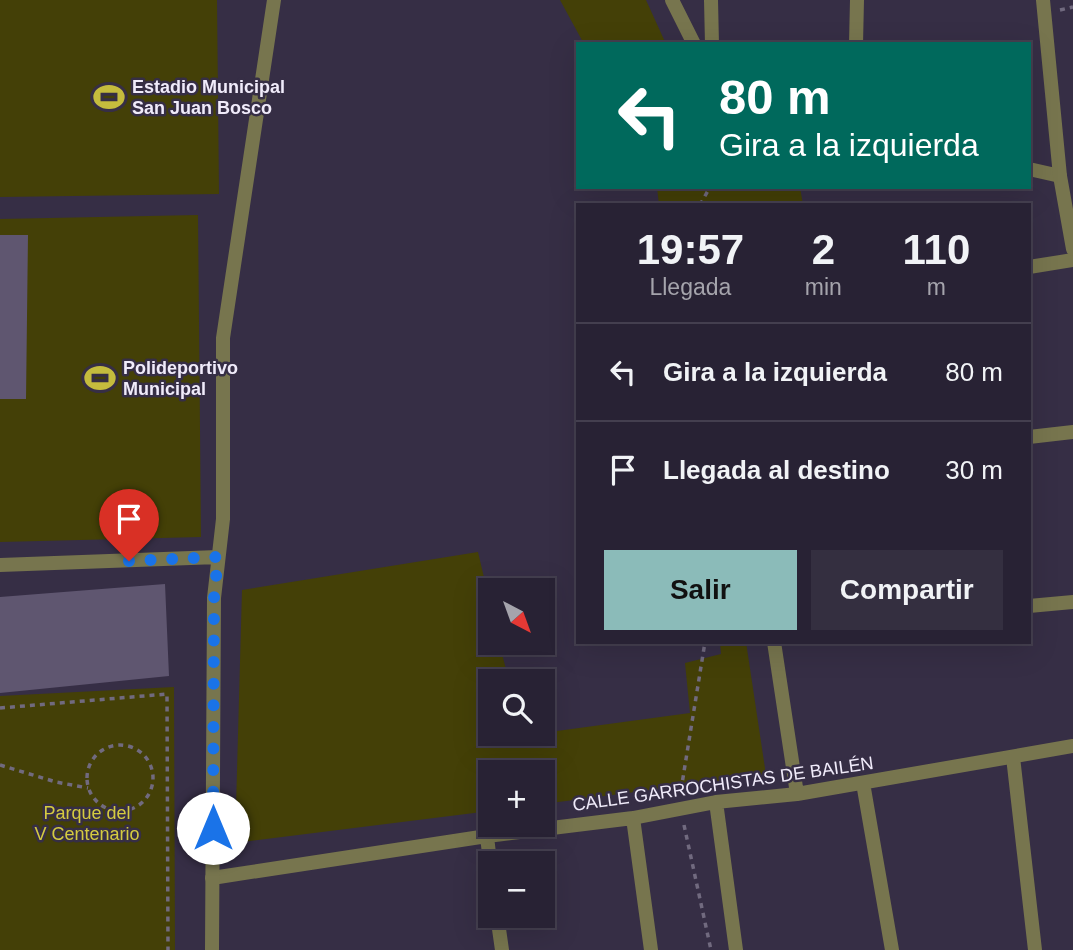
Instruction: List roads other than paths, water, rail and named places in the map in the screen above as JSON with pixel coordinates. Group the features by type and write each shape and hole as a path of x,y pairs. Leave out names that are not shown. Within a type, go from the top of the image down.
{"street":[{"path":"212,950 214,598 223,519 223,338 274,0"},
{"path":"672,0 693,42"},
{"path":"711,0 712,42"},
{"path":"856,42 857,0"},
{"path":"1043,0 1060,176 1073,250"},
{"path":"1031,169 1060,176"},
{"path":"1031,267 1073,260"},
{"path":"1031,437 1073,432"},
{"path":"0,565 218,557"},
{"path":"1031,606 1073,602"},
{"path":"774,644 797,794"},
{"name":"CALLE GARROCHISTAS DE BAILÉN","path":"555,828 633,818 716,802 797,794 1073,746"},
{"path":"1013,757 1035,950"},
{"path":"863,783 892,950"},
{"path":"716,802 736,950"},
{"path":"633,818 651,950"},
{"name":"CALLE GARROCHISTAS DE BAILÉN","path":"212,878 480,837"},
{"path":"499,928 502,950"}],"place":[{"name":"Estadio Municipal San Juan Bosco","path":"109,97"},
{"name":"Polideportivo Municipal","path":"100,378"}],"park label":[{"name":"Parque del V Centenario","path":"87,823"}]}
